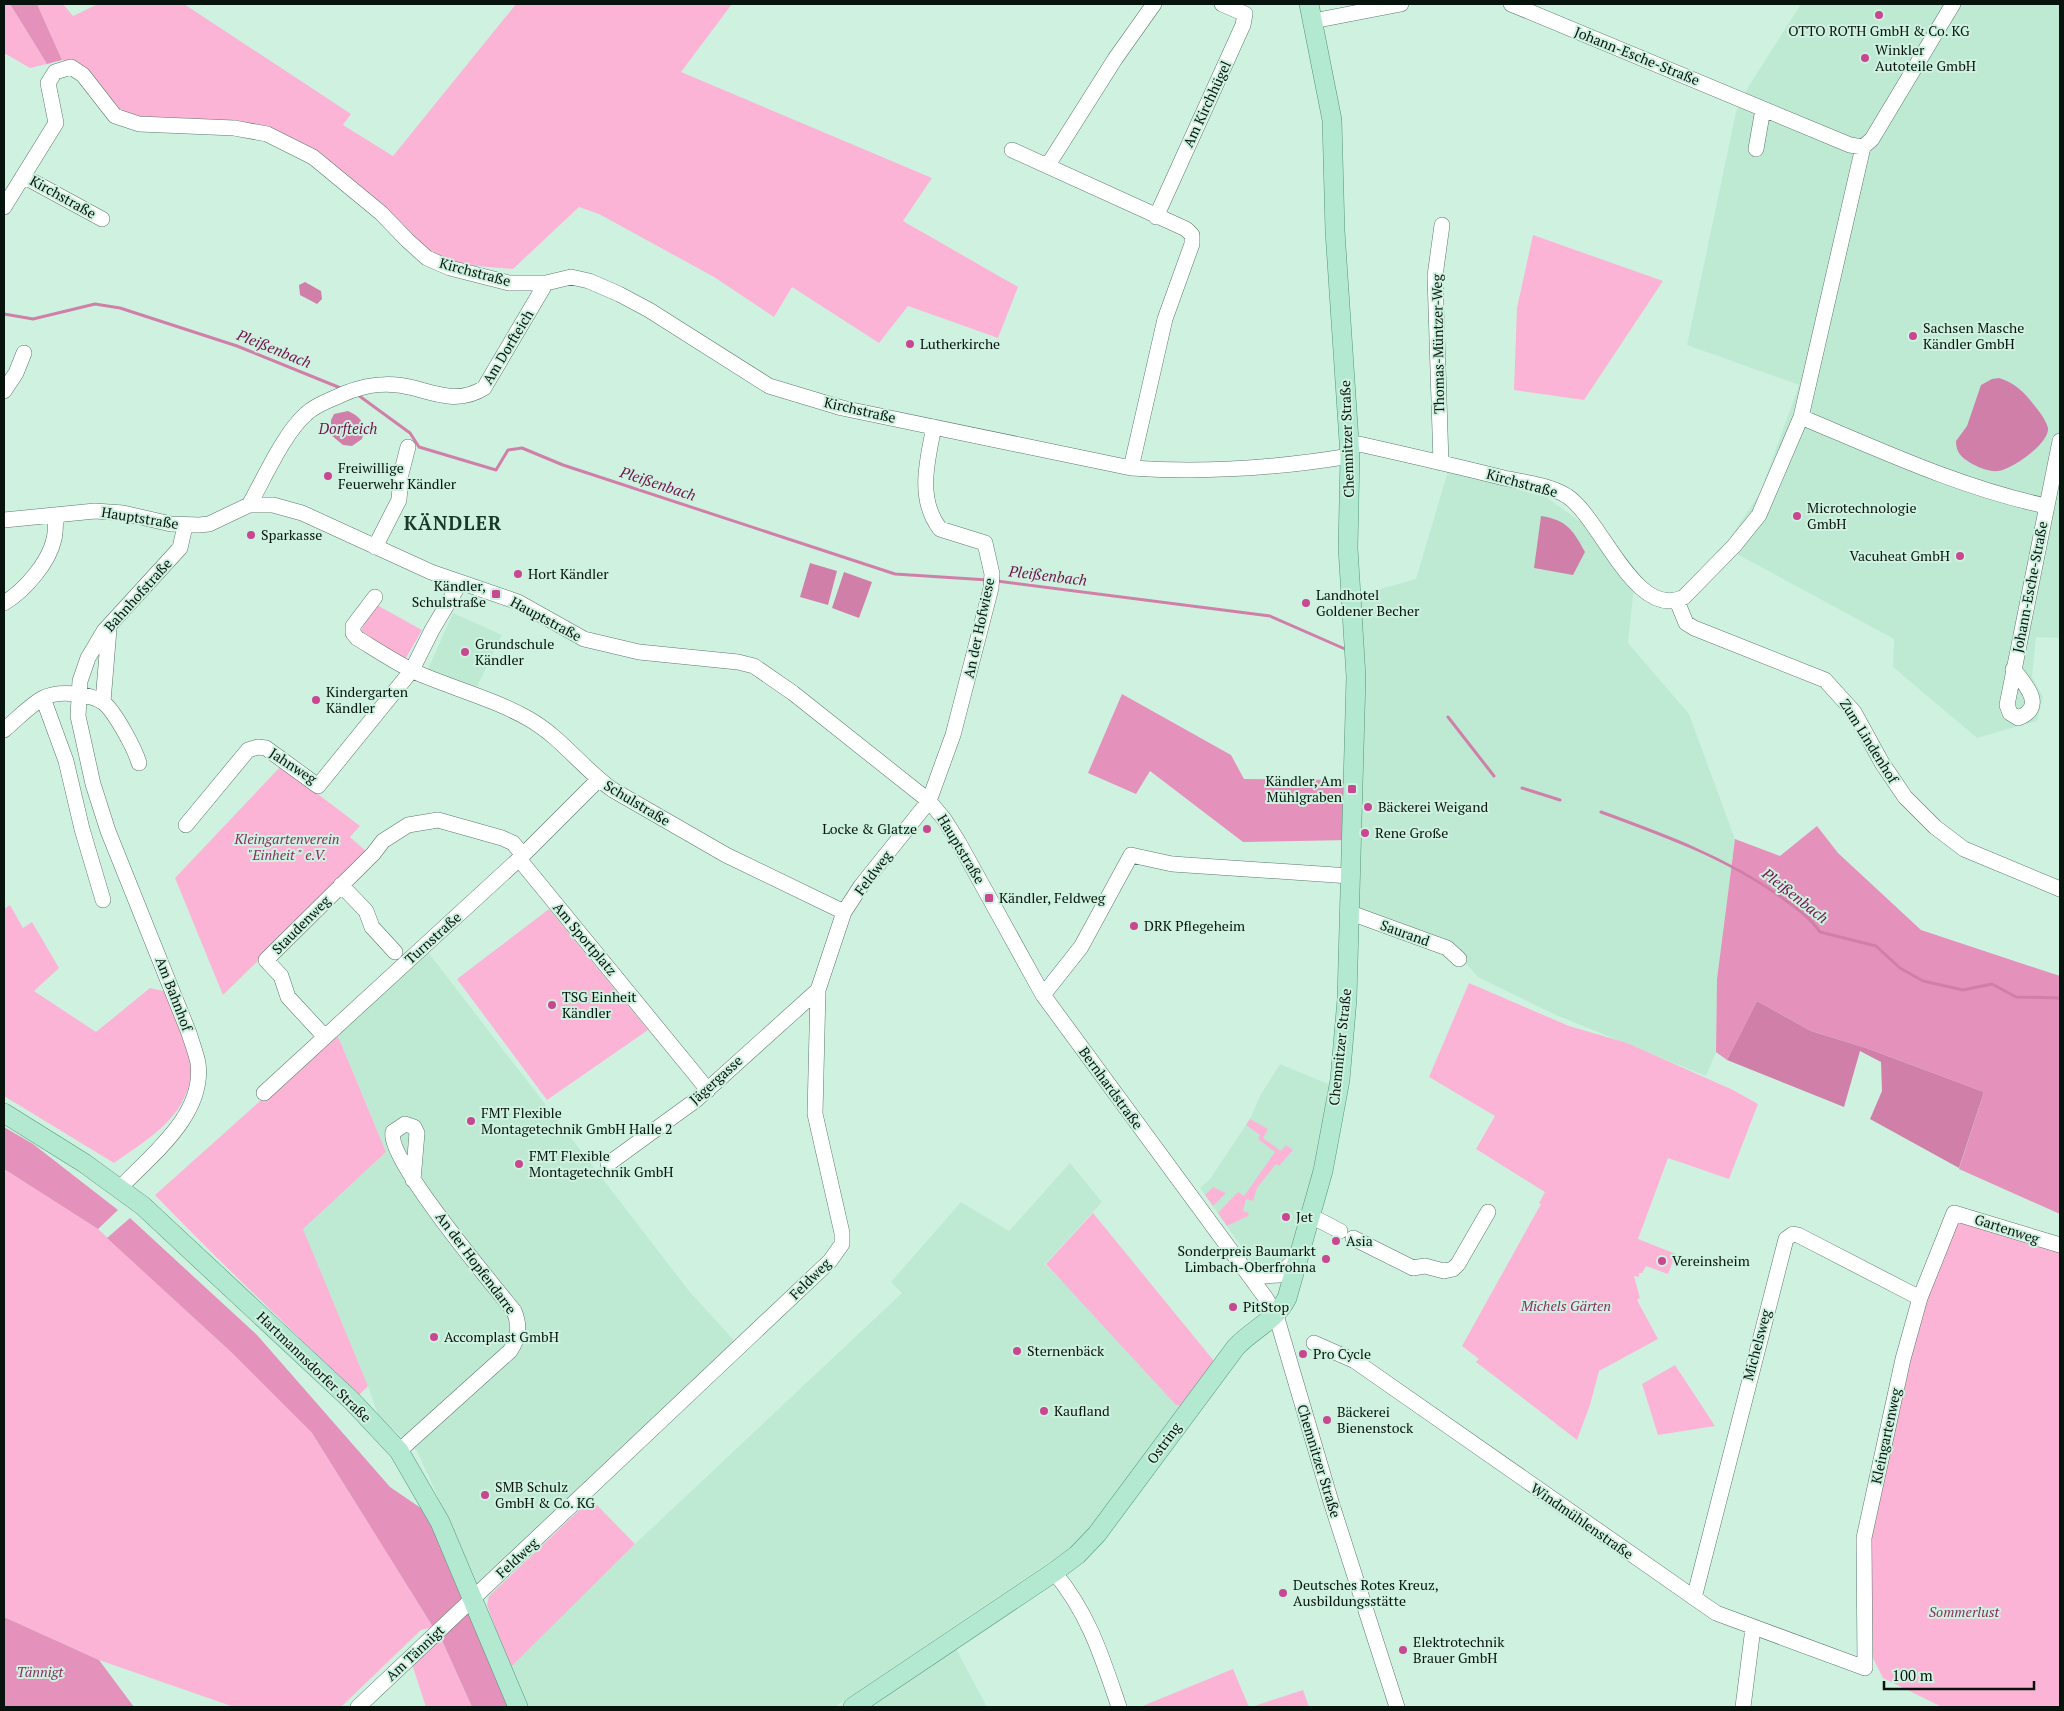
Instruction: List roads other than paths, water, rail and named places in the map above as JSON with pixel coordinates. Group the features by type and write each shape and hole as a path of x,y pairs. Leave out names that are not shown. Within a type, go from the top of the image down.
{"main road":[{"name":"Chemnitzer Straße","path":"1276,1315 1287,1298 1311,1216 1323,1171 1340,1080 1347,999 1356,677 1348,548 1350,451 1335,231 1332,120 1311,12"},
{"name":"Hartmannsdorfer Straße","path":"4,1113 120,1188 185,1243 352,1401 399,1451 440,1522 518,1707"},
{"name":"Ostring","path":"853,1707 1077,1555 1097,1534 1236,1347 1246,1336 1276,1315"}],"street":[{"path":"1048,165 1115,59 1154,4"},
{"name":"Am Kirchhügel","path":"1156,217 1243,24 1245,14 1222,4"},
{"path":"1311,12 1402,4"},
{"name":"Johann-Esche-Straße","path":"1511,4 1850,145 1863,147"},
{"path":"1677,601 1688,594 1704,574 1734,546 1759,515 1801,417 1832,308 1863,147 1872,139 1953,4"},
{"name":"Kirchstraße","path":"4,207 56,123 48,83 55,72 71,67 83,75 115,116 139,124 234,128 267,134 313,158 381,213 407,240 428,258 450,268 508,283 546,284 571,277 619,294 650,310 769,386 842,408 1131,468 1156,470 1298,465 1350,451 1359,444 1547,488 1566,496 1582,509 1629,576 1647,594 1663,602 1677,601"},
{"path":"1756,149 1764,108"},
{"path":"1012,150 1186,229 1192,236 1192,244 1166,319 1131,468"},
{"name":"Kirchstraße","path":"23,176 102,219"},
{"name":"Thomas-Müntzer-Weg","path":"1441,463 1435,276 1442,225"},
{"name":"Am Dorfteich","path":"250,505 295,426 306,414 318,406 362,386 397,384 448,397 472,395 484,388 546,284"},
{"path":"4,391 16,373 24,353"},
{"name":"Johann-Esche-Straße","path":"1801,417 1894,452 1918,468 2010,498 2046,506"},
{"name":"An der Hofwiese","path":"929,802 953,735 992,581 985,543 940,529 934,520 924,484 934,427"},
{"name":"Johann-Esche-Straße","path":"2013,669 2018,629 2060,441"},
{"path":"375,547 399,500 401,474 408,447"},
{"name":"Hauptstraße","path":"4,520 95,511 123,513 185,526 209,524 250,505 273,505 302,513 431,572 518,602 571,633 605,646 639,652 738,662 754,666 793,693 929,802 944,818 1043,995"},
{"path":"4,603 24,586 48,558 54,540 56,516"},
{"name":"Bahnhofstraße","path":"79,695 80,681 88,658 110,625 180,548 185,526"},
{"path":"412,670 432,630 460,582"},
{"name":"Schulstraße","path":"375,597 353,626 353,633 357,638 412,670 490,701 529,719 563,743 598,780 726,855 844,912"},
{"name":"Zum Lindenhof","path":"1677,601 1686,623 1694,628 1825,680 1854,712 1882,763 1906,797 1935,827 1964,849 2060,889"},
{"path":"110,625 103,702 135,749 138,763"},
{"name":"Jahnweg","path":"186,825 248,750 258,747 266,748 318,786 412,670"},
{"path":"4,730 44,698 58,695 79,695 103,702"},
{"name":"Am Bahnhof","path":"79,695 78,716 93,784 108,831 189,1033 198,1064 197,1088 182,1120 120,1188"},
{"path":"44,698 76,794 82,829 103,900"},
{"name":"Turnstraße","path":"264,1093 521,857 598,780"},
{"path":"76,794 93,784"},
{"name":"Feldweg","path":"473,1599 830,1261 842,1244 840,1219 814,1114 818,990 844,912 861,886 929,802"},
{"name":"Am Sportplatz","path":"389,836 408,825 438,820 502,838 513,843 521,857 708,1090"},
{"name":"Staudenweg","path":"325,1037 288,997 281,976 266,960 341,884 374,854 389,836"},
{"path":"1043,995 1081,947 1130,855 1172,864 1350,876"},
{"name":"Staudenweg","path":"341,884 366,911 372,927 395,952"},
{"name":"Saurand","path":"1348,912 1447,948 1459,959"},
{"name":"Jägergasse","path":"608,1164 708,1090 818,990"},
{"name":"Bernhardstraße","path":"1043,995 1244,1268 1276,1315"},
{"name":"An der Hopfendarre","path":"399,1451 510,1350 515,1343 519,1329 514,1311 414,1180"},
{"path":"1311,1216 1413,1268 1425,1266 1444,1271 1453,1269 1458,1264 1488,1212"},
{"name":"Gartenweg","path":"1954,1213 2060,1245"},
{"name":"Kleingartenweg","path":"1865,1668 1864,1538 1902,1359 1920,1298 1954,1213"},
{"name":"Michelsweg","path":"1694,1598 1786,1239 1793,1234 1798,1235 1920,1298"},
{"path":"1244,1268 1263,1276 1279,1276 1299,1256"},
{"name":"Chemnitzer Straße","path":"1276,1315 1332,1505 1397,1707"},
{"name":"Windmühlenstraße","path":"1314,1344 1355,1361 1716,1613 1865,1668"},
{"path":"1054,1572 1072,1594 1085,1615 1119,1707"},
{"name":"Am Tännigt","path":"358,1707 473,1599"},
{"path":"1743,1707 1753,1628"}],"water":[{"path":"305,282 321,291 322,299 317,304 300,295 299,285"},
{"path":"1999,378 2010,382 2023,392 2040,413 2048,428 2043,441 2029,455 2012,466 1994,471 1972,464 1964,458 1958,451 1956,441 1967,426 1981,385 1992,379"},
{"name":"Dorfteich","path":"348,411 362,422 364,429 362,439 352,446 343,445 331,435 331,420 334,414"},
{"path":"1541,516 1557,520 1568,527 1585,552 1573,575 1534,568"},
{"path":"810,563 837,571 828,605 800,597"},
{"path":"844,572 872,582 859,618 832,608"},
{"path":"1757,1001 1811,1031 1866,1048 1984,1092 1959,1168 1870,1119 1882,1091 1881,1062 1860,1051 1844,1107 1727,1060"}],"waterway":[{"name":"Pleißenbach","path":"4,314 33,319 95,304 120,308 237,346 343,389"},
{"name":"Pleißenbach","path":"358,395 410,433 419,447 496,470 508,450 522,448 563,465 895,574 988,580"},
{"name":"Pleißenbach","path":"997,581 1270,616 1345,649"},
{"name":"Pleißenbach","path":"1448,717 1494,776"},
{"name":"Pleißenbach","path":"1522,788 1560,800"},
{"name":"Pleißenbach","path":"1601,812 1694,848 1717,859 1781,897 1812,922 1820,932 1876,946 1900,968 1923,981 1963,990 1992,984 2016,997 2060,998"}],"place":[{"name":"OTTO ROTH GmbH & Co. KG","path":"1879,15"},
{"name":"Winkler Autoteile GmbH","path":"1865,58"},
{"name":"Sachsen Masche Kändler GmbH","path":"1913,336"},
{"name":"Lutherkirche","path":"910,344"},
{"name":"Freiwillige Feuerwehr Kändler","path":"328,476"},
{"name":"Microtechnologie GmbH","path":"1797,516"},
{"name":"Sparkasse","path":"251,535"},
{"name":"Vacuheat GmbH","path":"1960,556"},
{"name":"Hort Kändler","path":"518,574"},
{"name":"Kändler, Schulstraße","path":"496,594"},
{"name":"Landhotel Goldener Becher","path":"1306,603"},
{"name":"Grundschule Kändler","path":"465,652"},
{"name":"Kindergarten Kändler","path":"316,700"},
{"name":"Kändler, Am Mühlgraben","path":"1352,789"},
{"name":"Bäckerei Weigand","path":"1368,807"},
{"name":"Locke & Glatze","path":"927,829"},
{"name":"Rene Große","path":"1365,833"},
{"name":"Kändler, Feldweg","path":"989,898"},
{"name":"DRK Pflegeheim","path":"1134,926"},
{"name":"TSG Einheit Kändler","path":"552,1005"},
{"name":"FMT Flexible Montagetechnik GmbH Halle 2","path":"471,1121"},
{"name":"FMT Flexible Montagetechnik GmbH","path":"519,1164"},
{"name":"Jet","path":"1286,1217"},
{"name":"Asia","path":"1336,1241"},
{"name":"Sonderpreis Baumarkt Limbach-Oberfrohna","path":"1326,1259"},
{"name":"Vereinsheim","path":"1662,1261"},
{"name":"PitStop","path":"1233,1307"},
{"name":"Accomplast GmbH","path":"434,1337"},
{"name":"Sternenbäck","path":"1017,1351"},
{"name":"Pro Cycle","path":"1303,1354"},
{"name":"Kaufland","path":"1044,1411"},
{"name":"Bäckerei Bienenstock","path":"1327,1420"},
{"name":"SMB Schulz GmbH & Co. KG","path":"485,1495"},
{"name":"Deutsches Rotes Kreuz, Ausbildungsstätte","path":"1283,1593"},
{"name":"Elektrotechnik Brauer GmbH","path":"1403,1650"}],"district":[{"name":"KÄNDLER","path":"453,523"}],"park label":[{"name":"Kleingartenverein \"Einheit \" e.V.","path":"287,848"},
{"name":"Michels Gärten","path":"1566,1306"},
{"name":"Sommerlust","path":"1964,1612"},
{"name":"Tännigt","path":"40,1672"}]}
